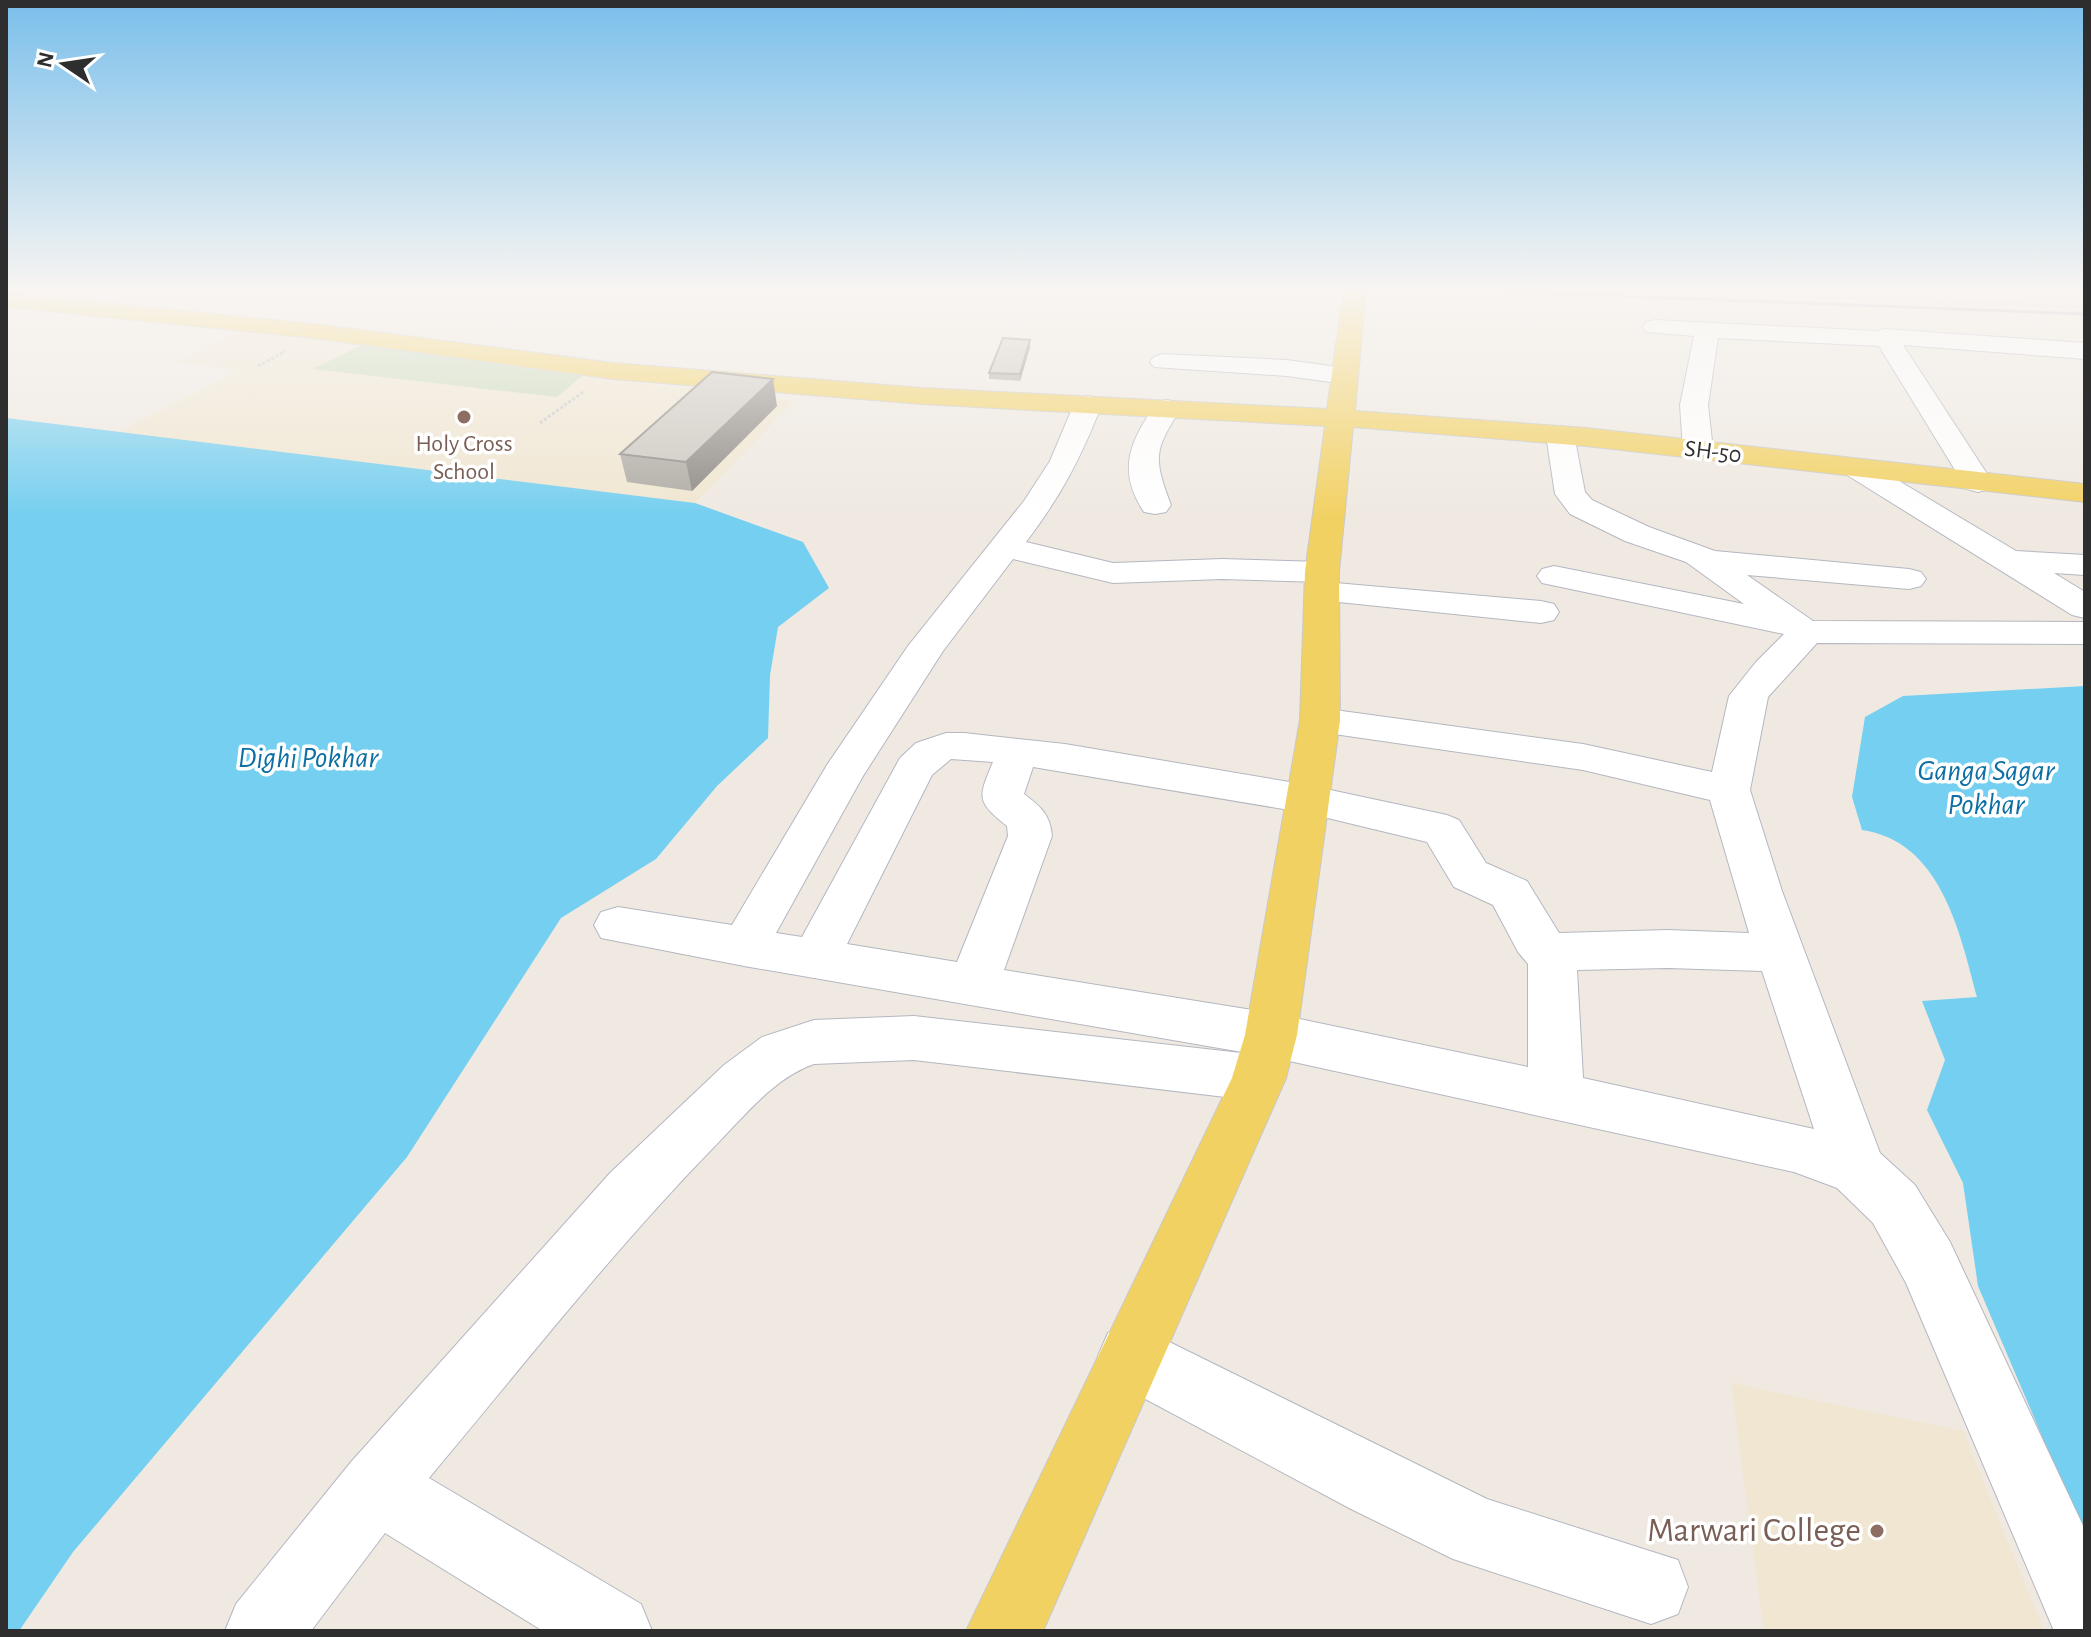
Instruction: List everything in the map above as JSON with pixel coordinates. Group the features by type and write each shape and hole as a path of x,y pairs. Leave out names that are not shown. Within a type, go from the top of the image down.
{"main road":[{"name":"SH-50","path":"564,364 922,396 1167,408 1344,383 1560,435 2085,493"},
{"path":"1004,1631 1265,1056 1320,720 1322,582 1346,364"}],"street":[{"path":"1258,364 1287,368 1344,383"},
{"path":"1698,450 1694,405 1701,364"},
{"path":"1901,364 1978,483"},
{"path":"744,947 842,775 927,646 1006,547 1065,461 1088,404"},
{"path":"1155,505 1140,453 1167,408"},
{"path":"1560,435 1570,494 1581,507 1637,534 1686,549 1800,628"},
{"path":"1858,469 2085,607"},
{"path":"1006,547 1105,572 1222,569 1541,612"},
{"path":"2008,560 2085,565"},
{"path":"1706,561 1909,579"},
{"path":"1554,576 1800,628 2085,633"},
{"path":"1800,628 1749,696 1729,790 1781,953 1857,1169"},
{"path":"1320,720 1583,757 1729,790"},
{"path":"815,958 915,768 931,752 946,746 1018,752 1307,799 1443,831 1470,875 1510,893 1526,926 1553,960"},
{"path":"974,984 1030,836 1029,820 1003,800 1002,792 1018,752"},
{"path":"618,925 974,984 1265,1056"},
{"path":"1557,1096 1553,960 1558,952 1568,949 1668,949 1781,953"},
{"path":"263,1631 376,1487 631,1192 743,1081 781,1053 814,1042 914,1038 1265,1056 1557,1096 1794,1147 1857,1169 1894,1204 1928,1263 2085,1614"},
{"path":"1131,1356 1376,1484 1479,1533 1651,1587"},
{"path":"376,1487 614,1631"}],"path":[{"path":"540,423 613,371"}],"shaded area":[{"name":"Holy Cross School","path":"194,364 324,364 315,369 557,397 582,376 794,401 695,503 118,433 240,370"},
{"name":"Marwari College","path":"1731,1383 1963,1431 2044,1631 1764,1631"}],"green space":[{"path":"322,364 500,364 582,376 557,397 312,369"}],"water":[{"name":"Dighi Pokhar","path":"6,418 695,503 803,542 829,588 778,627 770,675 768,738 717,786 656,859 561,918 407,1157 73,1552 19,1631 6,1631"},
{"name":"Ganga Sagar Pokhar","path":"2085,686 2085,1537 1978,1286 1963,1183 1927,1110 1945,1060 1922,1001 1977,997 1963,945 1943,894 1929,871 1911,852 1889,838 1862,830 1852,797 1865,717 1903,696"}],"building":[{"path":"992,364 1023,364 1020,374 989,373"},
{"path":"712,372 773,379 686,462 620,454"}],"place":[{"name":"Holy Cross School","path":"464,417"},
{"name":"Marwari College","path":"1877,1531"}]}
